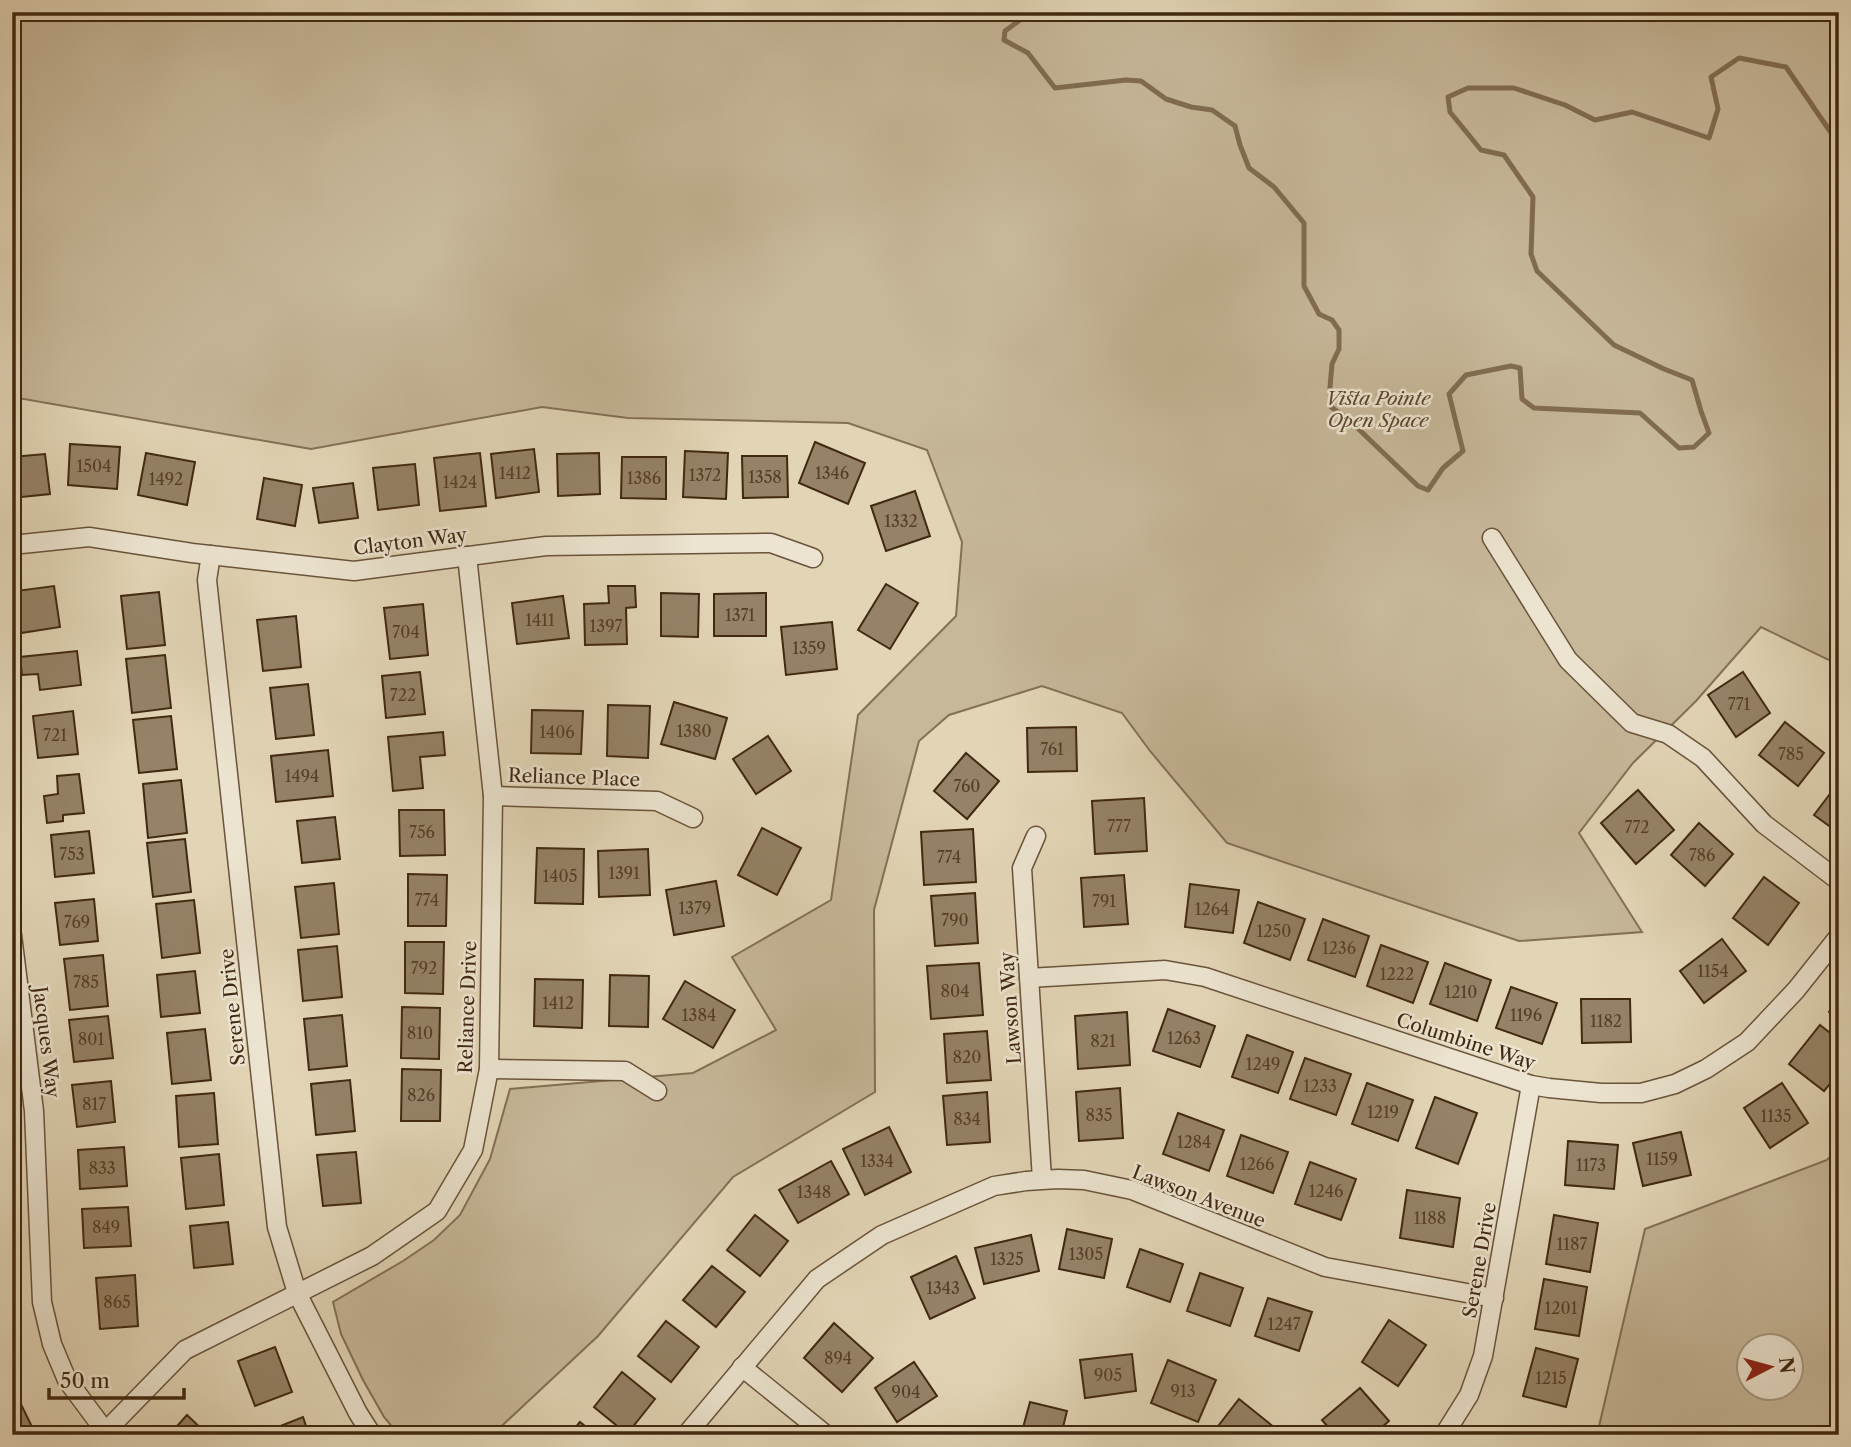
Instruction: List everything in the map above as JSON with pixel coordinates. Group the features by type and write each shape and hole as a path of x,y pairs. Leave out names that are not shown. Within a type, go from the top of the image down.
{"street":[{"name":"Clayton Way","path":"12,545 89,537 211,555 354,571 546,545 771,542 813,558"},
{"path":"1492,538 1568,660 1632,723 1668,733 1703,758 1764,824 1839,881"},
{"name":"Serene Drive","path":"211,555 207,580 277,1227 298,1293 358,1413 372,1435"},
{"name":"Reliance Drive","path":"104,1433 185,1350 372,1256 437,1211 473,1150 489,1069 493,796 467,556"},
{"name":"Reliance Place","path":"493,796 657,801 693,818"},
{"name":"Lawson Way","path":"1036,836 1023,868 1042,1179"},
{"name":"Jacques Way","path":"12,935 34,1111 42,1302 52,1343 67,1380 104,1433"},
{"name":"Columbine Way","path":"1029,978 1165,971 1205,977 1531,1084 1601,1093 1641,1093 1675,1084 1696,1074 1747,1042 1796,990 1839,936"},
{"path":"489,1069 625,1071 657,1091"},
{"name":"Serene Drive","path":"1444,1435 1469,1395 1483,1356 1531,1084"},
{"name":"Lawson Avenue","path":"686,1435 817,1279 882,1235 994,1186 1042,1179 1084,1180 1132,1190 1325,1267 1494,1298"},
{"path":"742,1367 826,1435"}],"green space":[{"name":"Vista Pointe Open Space","path":"12,12 1839,12 1839,665 1761,627 1696,701 1633,763 1579,833 1642,932 1519,941 1227,843 1122,713 1042,686 949,715 919,741 874,910 875,1092 733,1177 598,1336 492,1435 399,1435 384,1417 363,1380 341,1334 333,1302 434,1240 460,1215 490,1159 510,1089 693,1073 776,1030 732,957 831,900 858,715 956,616 962,542 927,450 848,423 628,418 542,407 311,449 12,397"},
{"path":"1839,1147 1839,1435 1597,1435 1645,1229 1827,1160"}],"building":[{"path":"815,442 865,463 848,504 799,483"},
{"path":"70,444 120,447 117,489 68,485"},
{"path":"534,449 539,492 496,498 491,454"},
{"path":"685,451 728,453 726,499 683,497"},
{"path":"146,453 195,462 187,505 138,495"},
{"path":"480,453 486,506 440,511 434,458"},
{"path":"599,453 600,494 558,496 557,454"},
{"path":"45,454 50,494 12,498 12,457"},
{"path":"742,456 787,456 788,497 743,498"},
{"path":"622,457 666,457 666,499 621,498"},
{"path":"415,464 419,505 378,510 373,468"},
{"path":"264,478 302,485 295,526 257,519"},
{"path":"353,483 358,518 319,523 313,488"},
{"path":"915,491 930,536 886,551 871,506"},
{"path":"886,584 918,603 890,649 858,630"},
{"path":"54,586 60,627 21,633 16,591"},
{"path":"608,586 635,586 636,607 626,608 627,644 585,645 584,604 609,603"},
{"path":"159,592 165,645 127,649 121,596"},
{"path":"661,593 699,594 698,637 661,636"},
{"path":"766,593 766,636 714,636 714,594"},
{"path":"563,596 569,638 517,644 512,603"},
{"path":"423,604 428,655 390,659 384,608"},
{"path":"296,616 301,667 263,671 257,620"},
{"path":"832,622 837,669 786,675 781,627"},
{"path":"77,651 81,685 40,690 38,674 22,675 20,657"},
{"path":"165,655 171,708 132,713 126,659"},
{"path":"420,672 425,714 386,718 382,676"},
{"path":"1743,672 1770,713 1736,737 1708,695"},
{"path":"308,684 314,735 276,739 270,688"},
{"path":"674,702 727,718 715,759 661,744"},
{"path":"608,705 650,706 648,758 607,756"},
{"path":"532,710 583,711 581,754 531,753"},
{"path":"73,711 78,754 38,758 33,716"},
{"path":"171,716 177,769 139,773 133,720"},
{"path":"1785,722 1824,753 1798,786 1759,755"},
{"path":"1076,727 1077,771 1028,772 1027,728"},
{"path":"443,732 445,755 420,757 423,788 393,791 388,737"},
{"path":"768,736 791,771 756,794 733,759"},
{"path":"328,750 333,796 276,802 271,756"},
{"path":"966,753 999,781 967,819 934,791"},
{"path":"79,774 84,813 63,815 63,821 47,823 44,796 58,794 57,776"},
{"path":"181,780 187,833 148,838 143,784"},
{"path":"1839,782 1839,833 1814,815"},
{"path":"1638,790 1674,830 1636,864 1601,823"},
{"path":"1144,798 1147,851 1095,854 1092,801"},
{"path":"399,810 444,810 445,855 400,856"},
{"path":"335,817 340,859 302,863 297,821"},
{"path":"1699,823 1733,854 1705,886 1671,855"},
{"path":"762,828 801,848 777,895 738,875"},
{"path":"973,829 976,882 924,885 921,832"},
{"path":"89,831 94,873 55,877 51,835"},
{"path":"185,839 191,892 153,897 147,843"},
{"path":"537,848 584,849 583,904 535,903"},
{"path":"648,849 650,895 599,897 598,851"},
{"path":"408,874 447,875 446,926 408,926"},
{"path":"1124,875 1128,924 1084,927 1081,878"},
{"path":"1764,877 1799,903 1768,945 1733,918"},
{"path":"716,881 724,926 674,935 666,890"},
{"path":"334,883 339,934 301,938 295,887"},
{"path":"1190,884 1239,890 1233,933 1185,927"},
{"path":"975,893 978,943 935,946 931,896"},
{"path":"94,899 98,941 60,945 55,903"},
{"path":"194,900 200,953 162,958 156,904"},
{"path":"1258,902 1305,919 1290,960 1244,943"},
{"path":"1323,919 1369,936 1355,977 1308,960"},
{"path":"1722,939 1746,971 1704,1003 1680,971"},
{"path":"405,942 444,942 443,994 405,993"},
{"path":"1381,945 1428,962 1413,1003 1367,986"},
{"path":"337,946 342,997 303,1001 298,950"},
{"path":"103,955 108,1006 70,1010 64,959"},
{"path":"979,963 983,1015 931,1019 927,966"},
{"path":"1445,963 1491,980 1477,1021 1430,1004"},
{"path":"195,971 200,1013 161,1017 157,975"},
{"path":"610,975 649,976 648,1027 609,1026"},
{"path":"535,979 583,980 582,1028 534,1026"},
{"path":"685,981 735,1010 713,1048 663,1019"},
{"path":"1511,987 1557,1003 1542,1044 1496,1028"},
{"path":"1581,999 1630,999 1631,1042 1582,1043"},
{"path":"1839,999 1839,1021 1829,1012"},
{"path":"402,1007 440,1008 439,1059 401,1058"},
{"path":"1168,1009 1215,1026 1200,1067 1153,1051"},
{"path":"1127,1012 1130,1065 1078,1069 1075,1016"},
{"path":"342,1015 347,1066 309,1070 304,1019"},
{"path":"108,1016 113,1058 74,1062 69,1020"},
{"path":"1820,1025 1839,1040 1839,1073 1824,1091 1789,1064"},
{"path":"205,1029 211,1080 172,1084 167,1033"},
{"path":"987,1031 991,1080 947,1083 944,1034"},
{"path":"1247,1035 1293,1052 1278,1093 1232,1077"},
{"path":"1305,1058 1351,1074 1336,1115 1290,1099"},
{"path":"402,1069 441,1070 440,1121 401,1121"},
{"path":"350,1080 355,1131 316,1135 311,1084"},
{"path":"111,1081 115,1122 77,1127 72,1085"},
{"path":"1367,1083 1413,1100 1398,1141 1352,1124"},
{"path":"1782,1083 1808,1123 1770,1148 1744,1108"},
{"path":"1120,1088 1123,1138 1079,1141 1076,1092"},
{"path":"987,1092 990,1142 947,1145 943,1096"},
{"path":"214,1093 218,1144 179,1147 176,1096"},
{"path":"1435,1097 1477,1113 1458,1164 1416,1148"},
{"path":"1178,1113 1224,1130 1209,1171 1163,1154"},
{"path":"889,1127 911,1172 865,1195 843,1149"},
{"path":"1681,1132 1691,1175 1643,1186 1633,1143"},
{"path":"1241,1135 1288,1152 1273,1193 1227,1176"},
{"path":"1568,1141 1618,1145 1614,1189 1565,1185"},
{"path":"124,1147 127,1186 80,1189 78,1150"},
{"path":"356,1152 361,1203 323,1206 317,1155"},
{"path":"219,1154 224,1205 186,1209 181,1158"},
{"path":"831,1161 849,1194 798,1223 779,1190"},
{"path":"1310,1162 1356,1179 1341,1220 1295,1204"},
{"path":"1407,1190 1460,1198 1453,1247 1400,1238"},
{"path":"128,1207 131,1246 84,1248 82,1209"},
{"path":"755,1215 788,1241 760,1276 727,1250"},
{"path":"1554,1215 1598,1223 1590,1272 1546,1264"},
{"path":"228,1222 233,1264 194,1268 190,1226"},
{"path":"1067,1229 1112,1239 1104,1278 1059,1269"},
{"path":"1031,1235 1039,1271 984,1284 975,1248"},
{"path":"1140,1249 1183,1264 1170,1302 1127,1287"},
{"path":"956,1256 975,1298 930,1319 911,1277"},
{"path":"712,1266 745,1292 716,1327 683,1300"},
{"path":"1200,1273 1243,1288 1230,1326 1187,1311"},
{"path":"135,1275 138,1326 100,1329 96,1278"},
{"path":"1544,1279 1587,1287 1579,1336 1535,1329"},
{"path":"1268,1298 1312,1312 1299,1351 1255,1336"},
{"path":"1389,1320 1426,1345 1398,1386 1362,1362"},
{"path":"666,1321 699,1347 671,1382 638,1356"},
{"path":"834,1323 873,1358 842,1392 804,1358"},
{"path":"275,1347 292,1392 255,1406 238,1361"},
{"path":"1536,1348 1578,1359 1566,1407 1523,1396"},
{"path":"1132,1354 1136,1391 1085,1398 1080,1360"},
{"path":"1168,1360 1216,1380 1198,1422 1151,1403"},
{"path":"914,1362 937,1396 897,1422 875,1388"},
{"path":"622,1372 655,1399 627,1434 594,1407"},
{"path":"1360,1388 1389,1421 1373,1435 1335,1435 1322,1420"},
{"path":"14,1390 36,1435 12,1435"},
{"path":"1239,1399 1275,1428 1271,1435 1212,1434"},
{"path":"1030,1402 1067,1411 1061,1435 1021,1435"},
{"path":"187,1415 208,1435 169,1435"},
{"path":"303,1417 309,1435 266,1435 265,1432"},
{"path":"580,1422 596,1435 569,1435"}],"waterway":[{"path":"12,17 45,12 87,18 92,12"},
{"path":"1031,12 1005,31 1004,40 1028,53 1055,88 1126,80 1141,81 1166,99 1212,110 1235,126 1249,168 1274,187 1304,223 1304,286 1319,314 1332,320 1339,330 1339,349 1332,364 1331,407 1348,419 1418,486 1428,490 1443,468 1463,451 1449,394 1466,375 1511,366 1520,368 1522,399 1534,408 1640,413 1679,448 1694,447 1709,433 1692,380 1614,345 1537,271 1531,254 1533,197 1504,155 1481,150 1450,112 1448,97 1468,88 1514,88 1565,105 1595,120 1632,112 1709,138 1718,109 1711,77 1739,58 1786,67 1836,140 1839,140"}]}
